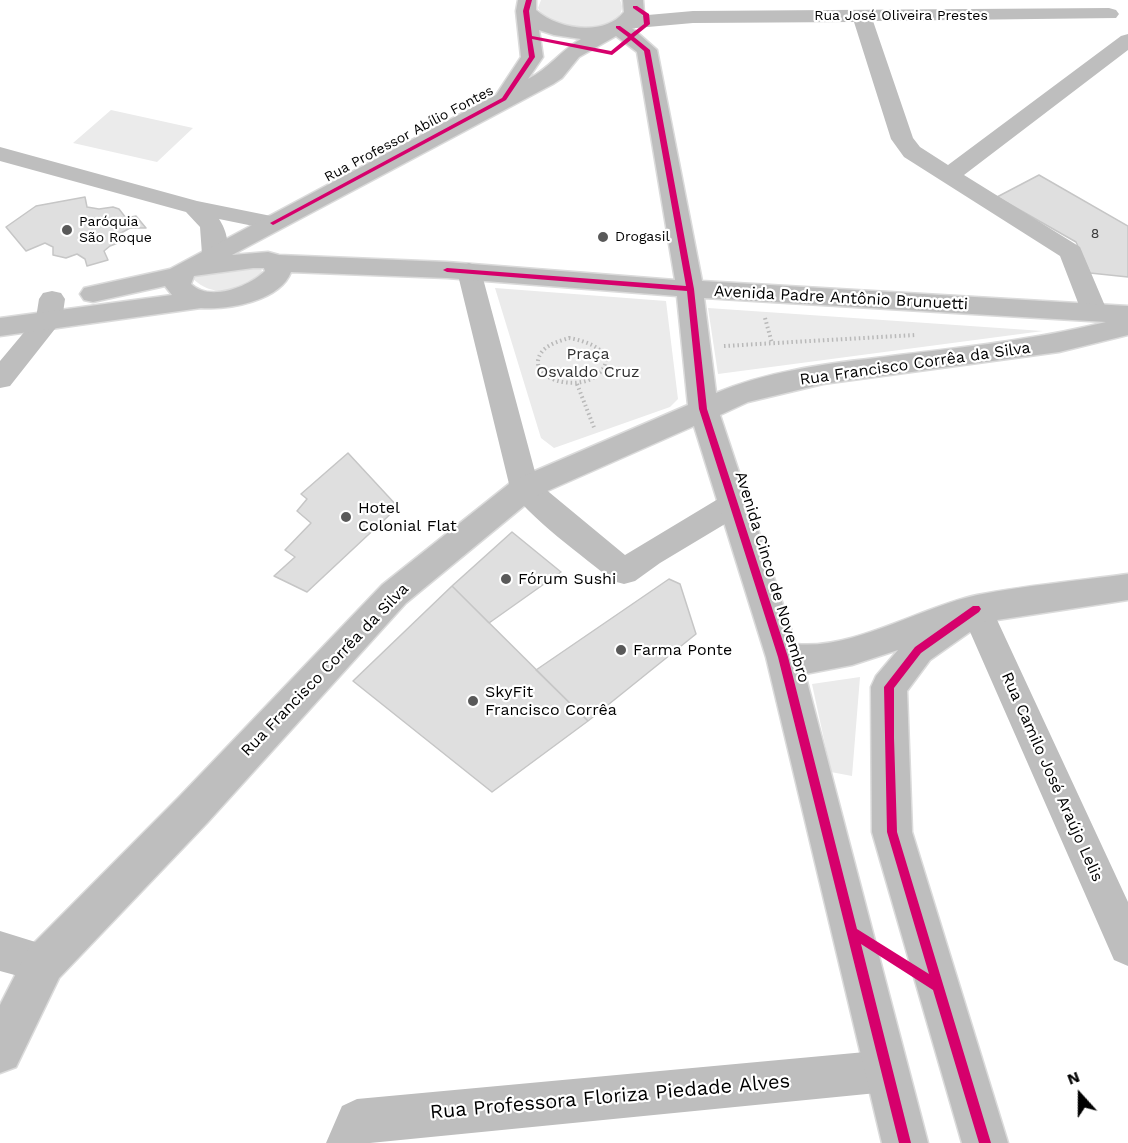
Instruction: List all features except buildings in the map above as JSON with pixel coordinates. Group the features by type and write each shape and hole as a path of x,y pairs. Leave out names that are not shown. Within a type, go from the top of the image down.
{"main road":[{"path":"527,5 532,20 559,32 596,33 625,17"},
{"name":"Rua Professor Abílio Fontes","path":"504,99 532,57 527,5"},
{"name":"Rua Professor Abílio Fontes","path":"182,272 545,79 554,73 572,53 625,17"},
{"name":"Avenida Cinco de Novembro","path":"625,17 647,51 690,289 704,409 783,657 905,1143"},
{"path":"250,294 268,285 278,273 261,246 264,236 273,223"},
{"name":"Avenida Padre Antônio Brunuetti","path":"182,272 214,264 272,262 458,271 690,289 1128,315"},
{"name":"Avenida Padre Antônio Brunuetti","path":"51,310 198,300 458,271"},
{"path":"182,272 178,286 181,291 198,300"},
{"path":"0,327 182,272"},
{"path":"0,306 51,310"},
{"name":"Rua Francisco Corrêa da Silva","path":"0,1051 44,963 193,810 394,594 525,488 741,394 823,374 1059,343 1128,326"},
{"path":"783,657 811,660 852,651 976,609 1128,587"},
{"path":"976,609 918,650 889,687 889,738 892,832 985,1143"}],"street":[{"path":"1077,0 1128,24"},
{"path":"625,17 693,9"},
{"path":"625,17 693,9"},
{"name":"Rua José Oliveira Prestes","path":"693,9 862,16 1109,14"},
{"path":"862,16 902,139 912,152 1071,252 1095,313"},
{"path":"948,176 1128,40"},
{"path":"0,154 194,207 273,223"},
{"path":"194,207 208,219 215,229 214,254"},
{"path":"458,271 525,488 557,517 624,572 649,554 734,504"},
{"path":"0,379 51,310"},
{"name":"Rua Camilo José Araújo Lelis","path":"976,609 1128,946"},
{"path":"0,951 44,963"},
{"name":"Rua Professora Floriza Piedade Alves","path":"348,1143 357,1121 887,1071"}],"path":[{"path":"697,348 925,334"},
{"path":"569,338 585,340 598,346 604,355 605,364 595,377 577,384 549,379 539,370 537,359 542,349 554,341 569,338"},
{"path":"577,384 604,453"}],"green space":[{"path":"541,0 620,0 622,10 616,19 605,24 574,27 546,18 538,8"},
{"path":"111,110 193,128 157,162 73,143"},
{"path":"259,265 262,271 255,285 238,289 215,290 200,285 193,279 196,275"},
{"name":"Praça Osvaldo Cruz","path":"495,288 666,301 678,399 670,407 554,448 541,438"},
{"path":"708,308 1043,331 718,374"},
{"path":"860,677 852,776 831,772 812,684"}],"cycle path":[{"path":"273,223 504,99 532,57 526,11 529,0"},
{"path":"531,37 612,53 647,24 646,14 635,7"},
{"path":"618,27 647,50 690,289 703,409 783,657 905,1143"},
{"path":"447,270 690,289"},
{"path":"976,609 918,650 889,687 889,738 892,832 985,1143"},
{"path":"852,932 939,987"}],"place":[{"name":"Paróquia São Roque","path":"67,230"},
{"name":"Drogasil","path":"603,237"},
{"name":"Hotel Colonial Flat","path":"346,517"},
{"name":"Fórum Sushi","path":"506,579"},
{"name":"Farma Ponte","path":"621,650"},
{"name":"SkyFit Francisco Corrêa","path":"473,701"}]}
